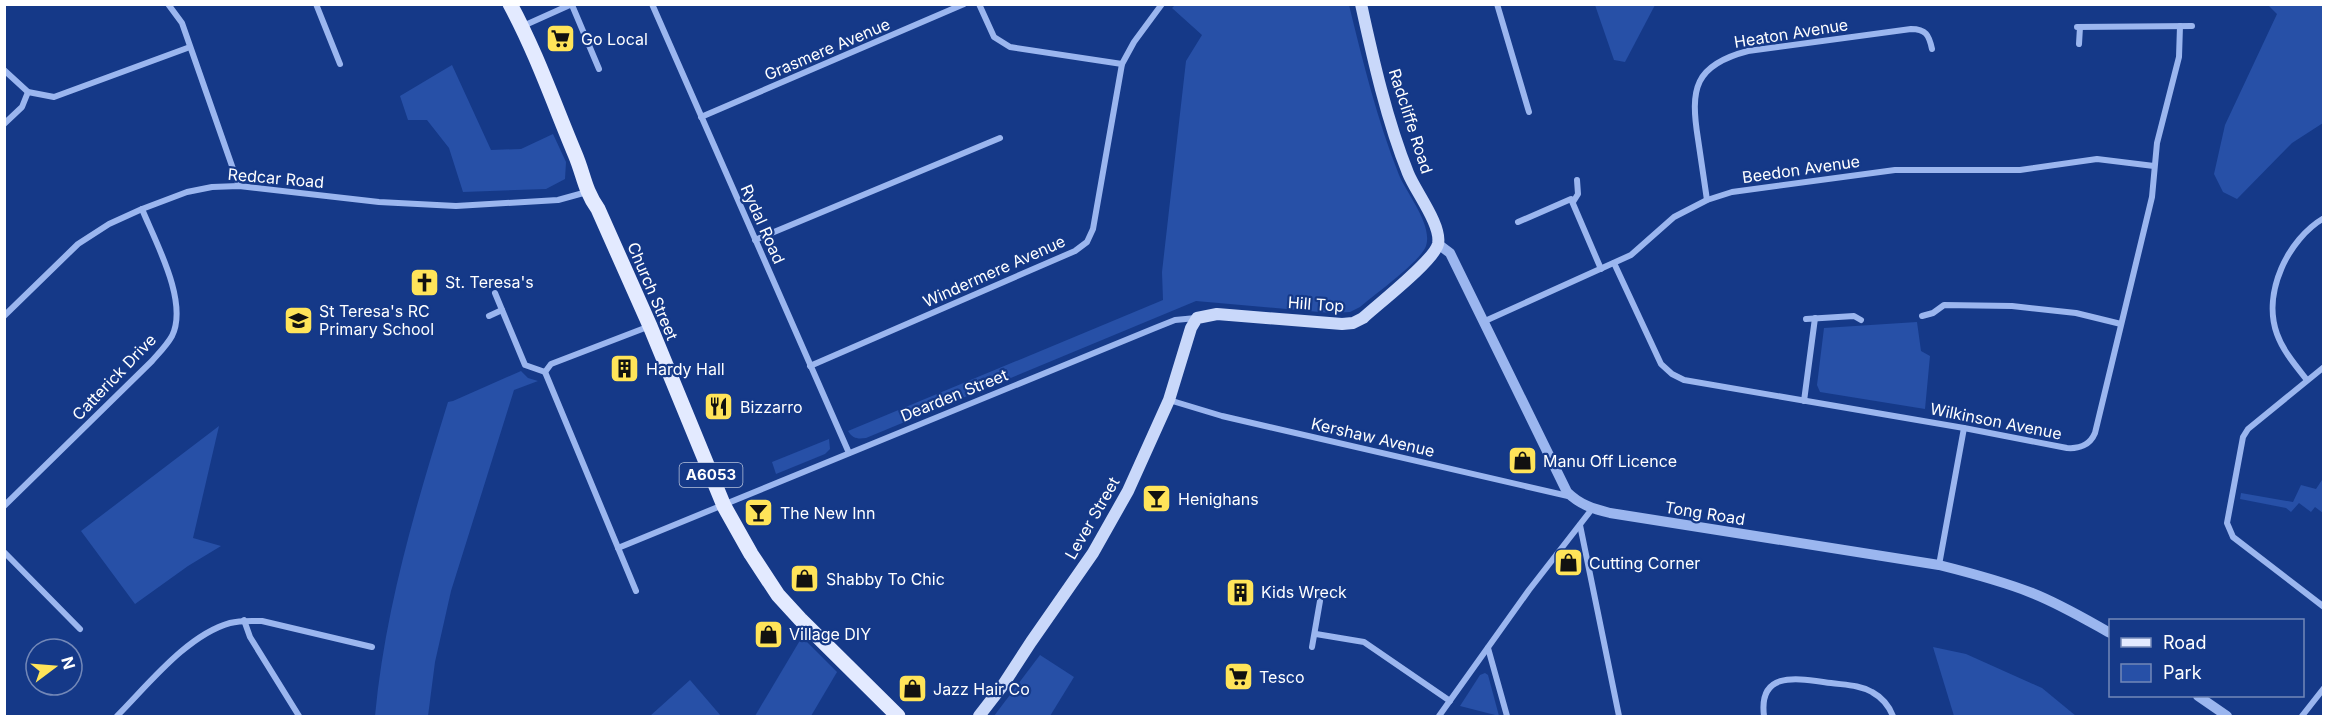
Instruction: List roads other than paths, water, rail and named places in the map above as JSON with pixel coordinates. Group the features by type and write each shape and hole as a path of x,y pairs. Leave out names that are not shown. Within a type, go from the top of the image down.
{"main road":[{"name":"Church Street","path":"510,4 522,27 580,166 587,192 598,209 650,326 724,506 751,554 778,595 898,717"},
{"name":"Radcliffe Road","path":"1361,4 1391,120 1408,173 1435,225 1438,244"},
{"name":"Hill Top","path":"1197,318 1217,314 1353,323 1363,318 1430,258 1438,244"},
{"name":"Lever Street","path":"979,717 1004,685 1093,553 1128,490 1170,400 1191,328 1197,318"}],"street":[{"path":"168,4 182,23 239,186"},
{"path":"316,4 340,64"},
{"name":"Rydal Road","path":"652,4 849,453"},
{"name":"Grasmere Avenue","path":"702,117 964,4"},
{"path":"979,4 994,37 1010,47 1122,64"},
{"name":"Windermere Avenue","path":"810,366 1075,251 1087,242 1093,229 1122,64 1134,42 1162,4"},
{"path":"1497,4 1529,112"},
{"path":"522,27 572,5 599,69"},
{"name":"Wilkinson Avenue","path":"1614,263 1661,364 1672,374 1684,380 2067,448 2088,443 2095,433 2152,197 2157,143 2179,57 2180,26"},
{"path":"2079,44 2078,27 2192,26"},
{"name":"Heaton Avenue","path":"1707,200 1694,113 1694,96 1710,68 1726,57 1748,51 1911,29 1921,29 1926,32 1932,49"},
{"path":"4,70 28,93 47,97 63,95 190,47"},
{"path":"4,124 22,107 28,93"},
{"path":"755,240 1000,138"},
{"name":"Beedon Avenue","path":"1485,321 1635,253 1653,234 1674,218 1707,200 1732,192 1895,170 2020,170 2097,159 2154,166"},
{"path":"1573,202 1578,194 1577,180"},
{"name":"Redcar Road","path":"4,316 78,244 109,224 187,192 212,187 239,186 379,202 444,206 558,200 587,192"},
{"path":"1518,222 1571,199 1601,269"},
{"name":"Catterick Drive","path":"4,506 152,361 172,336 176,321 177,301 142,209"},
{"path":"2307,380 2283,348 2276,333 2272,310 2276,285 2290,249 2304,232 2324,218"},
{"name":"Tong Road","path":"1438,244 1450,253 1567,492 1592,509 1939,565 1982,576 2035,594 2066,608 2109,632"},
{"path":"495,293 525,365 545,372 636,591"},
{"path":"1922,316 1933,313 1944,305 2012,306 2076,313 2121,324"},
{"path":"489,316 502,310"},
{"path":"1806,319 1854,316 1861,320"},
{"name":"Dearden Street","path":"618,548 1175,320 1197,318"},
{"path":"1804,401 1815,318"},
{"path":"545,372 550,364 650,326"},
{"path":"2324,367 2248,429 2243,437 2227,523 2233,537 2324,607"},
{"name":"Kershaw Avenue","path":"1170,400 1222,416 1572,497"},
{"path":"1939,565 1964,428"},
{"path":"1439,717 1529,590 1592,509"},
{"path":"1580,525 1619,717"},
{"path":"4,552 80,629"},
{"path":"1312,647 1320,601"},
{"path":"244,620 250,638 299,717"},
{"path":"117,717 178,654 221,626 244,620 262,621 372,648"},
{"path":"1316,634 1364,642 1450,701"},
{"path":"1488,648 1507,717"},
{"path":"1764,717 1764,697 1773,684 1780,680 1797,678 1866,688 1881,697 1893,717"},
{"path":"2302,717 2324,688"},
{"path":"2199,697 2227,717"}],"place":[{"name":"Go Local","path":"560,39"},
{"name":"St. Teresa's","path":"424,282"},
{"name":"St Teresa's RC Primary School","path":"298,320"},
{"name":"Hardy Hall","path":"625,369"},
{"name":"Bizzarro","path":"719,407"},
{"name":"Manu Off Licence","path":"1522,461"},
{"name":"Henighans","path":"1157,499"},
{"name":"The New Inn","path":"759,513"},
{"name":"Cutting Corner","path":"1568,563"},
{"name":"Shabby To Chic","path":"805,579"},
{"name":"Kids Wreck","path":"1240,592"},
{"name":"Village DIY","path":"768,634"},
{"name":"Tesco","path":"1238,677"},
{"name":"Jazz Hair Co","path":"912,689"}]}
